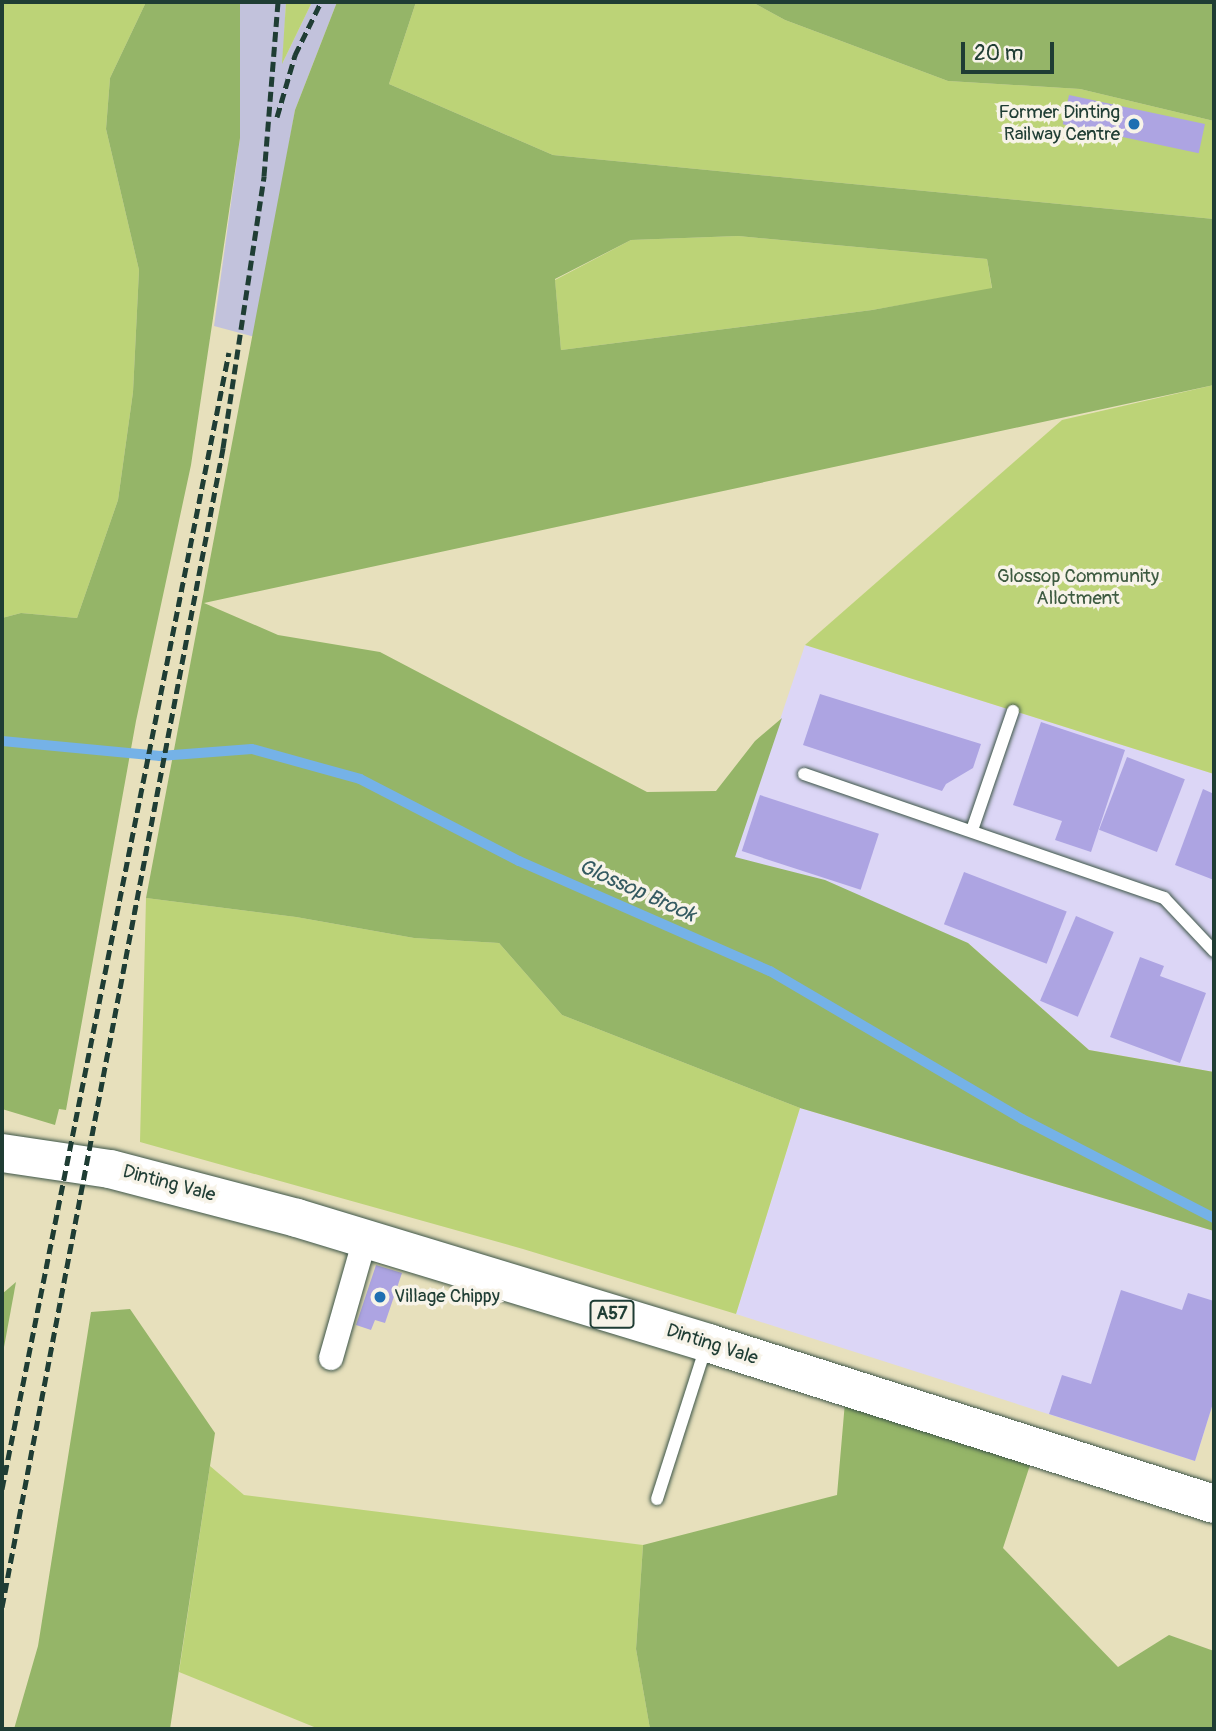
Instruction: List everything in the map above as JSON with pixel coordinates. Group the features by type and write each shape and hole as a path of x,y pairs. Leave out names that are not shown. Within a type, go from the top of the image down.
{"main road":[{"name":"Dinting Vale","path":"2,1153 110,1169 365,1239 708,1343 1214,1504"}],"street":[{"path":"331,1358 365,1239"}],"lane":[{"path":"971,830 1013,711"},
{"path":"804,774 1164,898 1214,951"},
{"path":"657,1499 708,1343"}],"shaded area":[{"path":"240,2 286,2 283,62 312,2 337,2 295,110 255,337 214,326 240,138"},
{"path":"805,645 1214,774 1214,1072 1089,1050 968,943 734,857"},
{"path":"800,1108 1214,1231 1214,1400 1195,1461 736,1314"}],"green space":[{"path":"2,2 146,2 110,78 106,129 139,270 133,392 118,500 77,618 21,613 2,618"},
{"path":"146,2 240,2 240,138 191,465 136,721 66,1110 59,1109 55,1125 2,1109 2,618 21,613 77,618 118,500 133,392 139,270 106,129 110,78"},
{"path":"286,2 312,2 282,64"},
{"path":"337,2 416,2 389,84 553,155 1214,219 1214,385 204,603 278,635 380,652 647,792 716,791 755,741 782,718 735,857 825,880 968,943 1089,1050 1214,1072 1214,1231 800,1108 562,1015 499,943 414,938 296,917 146,898 295,110","holes":["738,236 987,259 992,288 872,310 561,350 555,279 631,240"]},
{"path":"416,2 752,2 785,20 948,81 1080,89 1214,121 1214,219 553,155 389,84"},
{"path":"752,2 1214,2 1214,121 1080,89 948,81 785,20"},
{"path":"738,236 987,259 992,289 872,310 561,350 555,280 631,240"},
{"name":"Glossop Community Allotment","path":"1214,385 1214,774 805,645 1062,420"},
{"path":"146,898 296,917 414,938 499,943 562,1015 800,1108 736,1314 523,1249 140,1142"},
{"path":"16,1282 2,1358 2,1294"},
{"path":"130,1309 215,1433 170,1729 14,1729 38,1646 91,1312"},
{"path":"845,1402 1031,1462 1003,1548 1118,1667 1169,1635 1214,1651 1214,1729 650,1729 636,1649 643,1545 837,1495"},
{"path":"210,1466 244,1495 643,1545 636,1649 650,1729 319,1729 179,1672"}],"building":[{"name":"Former Dinting Railway Centre","path":"1069,95 1205,124 1199,153 1063,124"},
{"path":"820,694 981,744 973,768 946,784 942,791 803,745"},
{"path":"1041,722 1125,750 1091,852 1055,840 1062,821 1013,805"},
{"path":"1127,757 1185,779 1157,852 1099,830"},
{"path":"1203,789 1214,794 1214,880 1175,865"},
{"path":"760,795 879,834 861,890 742,851"},
{"path":"964,872 1067,911 1047,964 944,924"},
{"path":"1076,916 1114,932 1078,1017 1040,1001"},
{"path":"1140,957 1164,966 1160,976 1206,993 1180,1063 1110,1037"},
{"name":"Village Chippy","path":"376,1265 402,1273 385,1323 375,1320 371,1330 356,1325"},
{"path":"1121,1290 1182,1310 1188,1293 1214,1301 1214,1400 1195,1461 1049,1414 1062,1375 1091,1384"}],"waterway":[{"name":"Glossop Brook","path":"2,741 160,756 252,749 360,779 519,861 770,971 1022,1119 1214,1218"}],"railway":[{"path":"2,1607 223,448 264,176 278,2"},
{"path":"277,117 295,55 321,2"},
{"path":"2,1489 229,352"}],"place":[{"name":"Former Dinting Railway Centre","path":"1134,124"},
{"name":"Village Chippy","path":"380,1297"}]}
